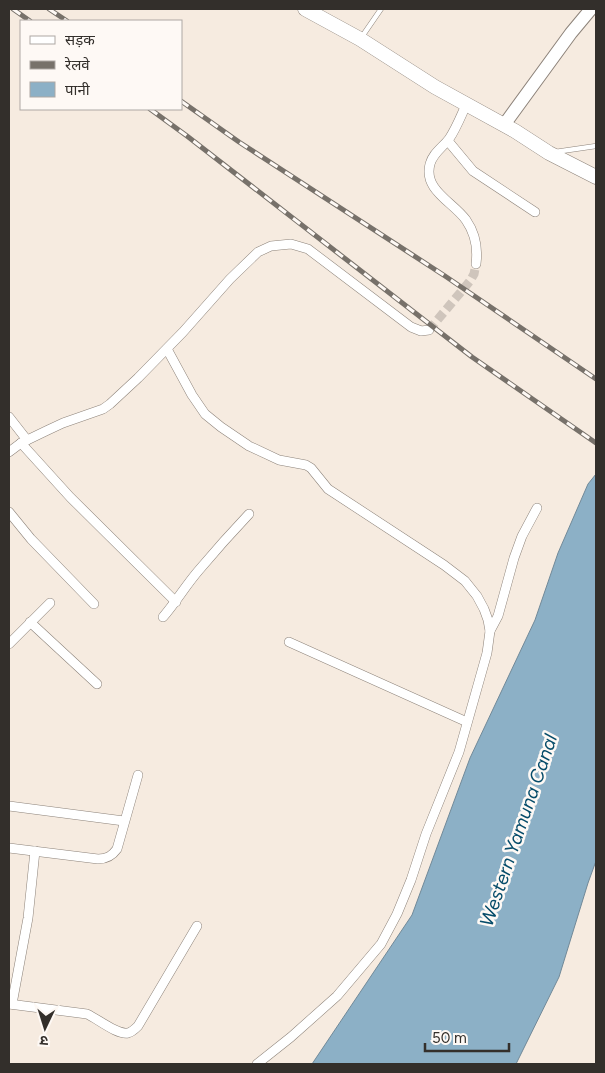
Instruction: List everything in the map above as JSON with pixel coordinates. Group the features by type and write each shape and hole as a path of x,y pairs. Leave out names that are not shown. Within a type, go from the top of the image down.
{"main road":[{"path":"305,9 360,39 435,87 504,125 549,153 596,177"}],"street":[{"path":"504,125 571,33 591,9"},
{"path":"466,105 448,141 434,155 430,165 429,178 433,187 461,213 471,228 478,252 476,264"},
{"path":"448,141 473,170 535,212"},
{"path":"9,452 24,441 63,423 103,409 110,404 167,349 230,279 258,252 272,246 291,244 308,249 411,327 421,331 429,330"},
{"path":"167,349 192,395 205,414 220,427 249,446 280,460 306,465 311,468 328,489 444,565 465,581 477,596 484,609 490,631 487,653 458,752 426,834 411,880 397,914 381,944 337,996 257,1064"},
{"path":"9,416 24,441 70,497 176,602"},
{"path":"490,631 498,616 522,536 537,508"},
{"path":"9,512 31,539 94,604"},
{"path":"164,617 199,570 248,514"},
{"path":"9,644 50,603"},
{"path":"30,622 97,684"},
{"path":"288,642 467,722"},
{"path":"9,848 98,859 107,858 117,849 138,775"},
{"path":"9,806 124,821"},
{"path":"35,851 28,918 10,1004 87,1014 117,1032 130,1032 138,1026 196,926"}],"lane":[{"path":"360,39 381,9"},
{"path":"549,153 596,146"}],"water":[{"name":"Western Yamuna Canal","path":"596,474 596,861 559,977 516,1064 312,1064 412,915 470,758 535,620 558,553 588,484"}],"tunnel":[{"path":"429,330 470,281 476,264"}],"railway":[{"path":"13,9 29,20"},
{"path":"49,9 66,20"},
{"path":"182,102 239,142 445,276 596,379"},
{"path":"151,110 472,357 596,443"}]}
